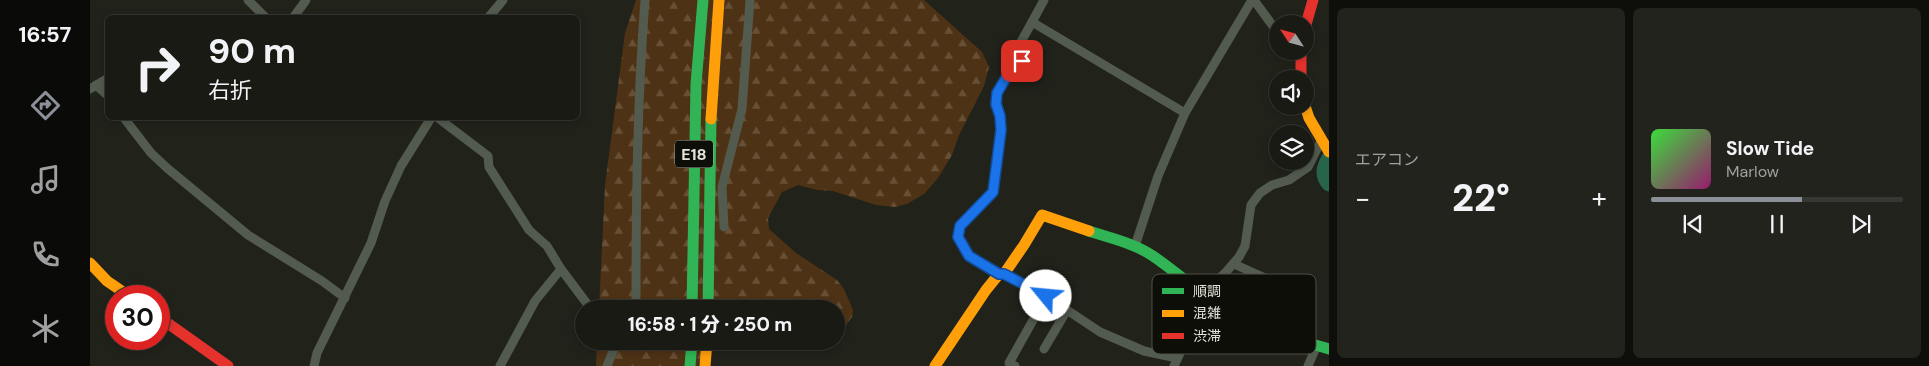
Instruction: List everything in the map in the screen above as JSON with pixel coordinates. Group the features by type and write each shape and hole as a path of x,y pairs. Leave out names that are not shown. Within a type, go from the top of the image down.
{"main road":[{"name":"E18","path":"692,300 696,101 703,0"},
{"name":"E18","path":"708,300 710,139 715,33 719,0"},
{"path":"1309,15 1313,0"},
{"path":"1308,115 1325,146"},
{"path":"935,366 986,290 1002,274 1030,238 1042,216 1135,246 1152,255 1176,274"},
{"path":"90,264 113,285"},
{"path":"170,325 228,366"},
{"path":"1316,345 1329,349"},
{"path":"690,366 691,350"},
{"path":"705,366 706,350"}],"street":[{"path":"248,0 263,15"},
{"path":"295,15 306,0"},
{"path":"490,15 503,0"},
{"path":"636,300 636,164 645,0"},
{"path":"724,227 722,187 742,109 750,0"},
{"path":"1044,0 1021,42 1022,61 1007,76 997,93 996,104 1000,116 1001,130 993,192 960,226 958,237 969,256 1046,296 1100,332 1152,354"},
{"path":"1135,246 1158,176 1184,113 1253,0 1269,21"},
{"path":"1032,22 1184,113"},
{"path":"105,80 93,87 105,94"},
{"path":"126,120 162,163 248,235 322,281 345,298"},
{"path":"314,366 317,353 370,243 385,201 401,166 430,120"},
{"path":"441,120 488,156 489,167 529,230 547,246 561,269 584,300"},
{"path":"1223,274 1234,264 1245,246 1251,205 1260,193 1272,185 1288,180 1308,167 1325,146"},
{"path":"1234,264 1256,274"},
{"path":"500,366 534,301 561,269"},
{"path":"1015,366 1009,363 1046,296"},
{"path":"1044,349 1067,310"},
{"path":"607,366 613,350"},
{"path":"1153,354 1176,362"},
{"path":"1308,366 1313,354"}],"green space":[{"path":"636,0 924,0 982,52 989,67 984,86 959,135 952,155 938,178 924,194 907,204 895,207 876,205 833,191 817,190 798,185 782,192 768,218 769,229 796,253 837,280 844,289 853,310 852,317 846,325 845,300 599,300 605,185 625,33"},
{"path":"597,350 704,350 698,366 596,366"}],"waterway":[{"path":"1329,158 1324,171 1326,181 1329,184"}],"traffic: fast":[{"path":"692,300 696,84 703,0"},
{"path":"708,300 711,119"},
{"path":"1089,231 1146,251 1177,274"},
{"path":"1316,345 1329,349"},
{"path":"690,366 691,350"}],"traffic: slow":[{"path":"711,119 719,0"},
{"path":"1308,115 1329,152"},
{"path":"935,366 986,290 999,274 1004,274 1042,215 1089,231"},
{"path":"90,263 113,285"},
{"path":"705,366 706,350"}],"traffic: jam":[{"path":"1309,15 1313,0"},
{"path":"1301,60 1301,70"},
{"path":"170,325 228,366"}],"route":[{"path":"1022,61 1007,76 997,93 996,104 1000,116 1001,130 993,192 960,226 958,237 969,256 999,274 1004,274 1046,296"}]}
